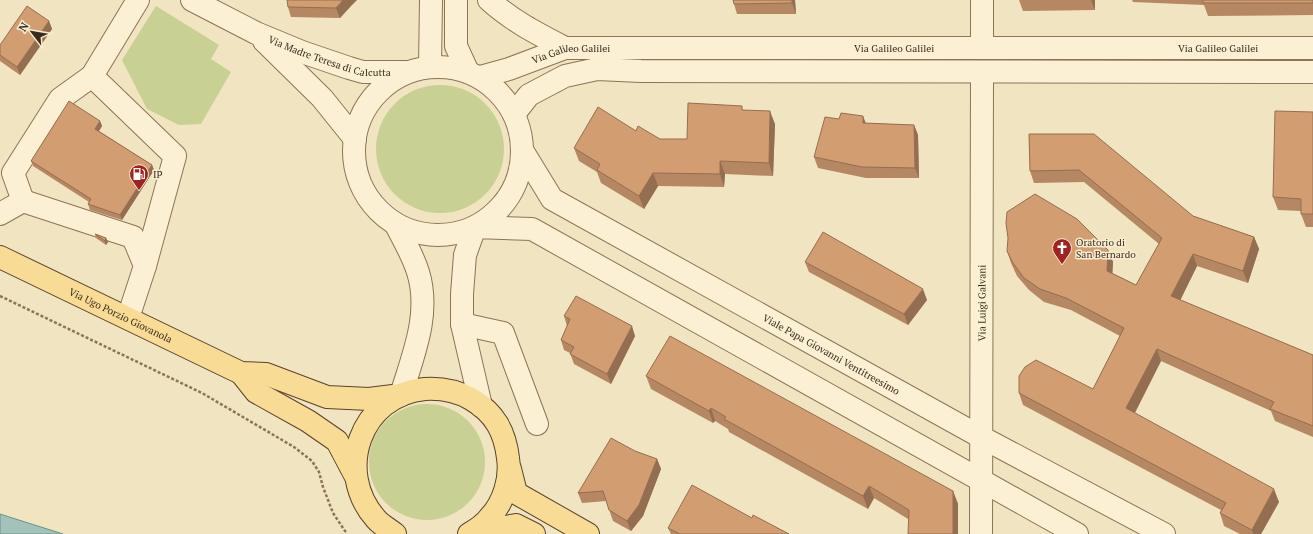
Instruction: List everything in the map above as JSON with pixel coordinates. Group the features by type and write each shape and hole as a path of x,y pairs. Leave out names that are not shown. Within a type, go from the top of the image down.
{"main road":[{"name":"Via Ugo Porzio Giovanola","path":"0,257 241,373 266,374 327,397 369,399 401,395"},
{"name":"Via Ugo Porzio Giovanola","path":"241,373 256,392 308,421 337,441 355,475"},
{"path":"395,534 376,520 362,499 355,475 356,450 365,427 380,408 401,395 414,390 438,388 461,393 481,406 496,422 506,442 516,493 588,534"},
{"path":"469,534 490,517 504,495 510,468"},
{"path":"469,534 516,525 534,534"}],"street":[{"path":"23,201 13,173 60,99 92,76 138,0"},
{"name":"Via Madre Teresa di Calcutta","path":"192,0 256,33 302,52 349,68 363,72 405,72"},
{"path":"430,66 431,0"},
{"path":"456,0 456,46 474,75"},
{"path":"489,0 502,12 523,26 565,48"},
{"path":"982,0 982,48"},
{"name":"Via Madre Teresa di Calcutta","path":"256,33 322,98 355,139"},
{"name":"Via Galileo Galilei","path":"474,75 509,69 565,48 1313,48"},
{"path":"430,66 456,68 474,75 500,92 514,114 522,138 522,164 514,188 498,211 475,227 450,235 422,234 396,225 375,208 360,184 353,158 356,131 367,105 384,86 405,72 430,66"},
{"name":"Via Galileo Galilei","path":"514,114 529,95 565,76 597,69 641,71 1313,72"},
{"name":"Via Luigi Galvani","path":"981,534 982,72"},
{"path":"92,76 176,156 145,266 128,318"},
{"name":"Viale Papa Giovanni Ventitreesimo","path":"522,150 552,200 981,437 1164,534"},
{"path":"0,214 23,201 133,237 145,266"},
{"path":"396,225 418,273 423,306 419,335 401,395"},
{"path":"475,227 465,255 462,294 462,324 481,406"},
{"path":"475,227 532,229 981,482 1077,534"},
{"path":"462,324 503,333 537,424"}],"path":[{"path":"0,296 202,393 294,447 312,461 319,472 332,513 347,534"}],"green space":[{"path":"156,6 219,45 211,59 231,72 201,124 179,125 147,109 122,60"},
{"path":"446,85 470,92 481,99 490,108 499,124 503,136 503,162 497,179 490,190 481,199 470,206 453,212 434,213 410,206 399,199 390,190 383,179 377,162 376,143 383,119 390,108 399,99 410,92 427,86"},
{"path":"427,404 449,408 468,421 481,440 485,462 481,484 468,503 449,516 427,520 405,516 386,503 373,484 369,462 373,440 386,421 405,408"}],"water":[{"path":"0,514 3,515 63,534 0,534"}],"building":[{"path":"287,0 343,0 336,8 288,7"},
{"path":"733,0 792,0 792,3 734,4"},
{"path":"1203,0 1313,0 1313,3 1203,3"},
{"path":"27,6 49,21 17,67 0,55 0,45"},
{"path":"69,101 100,121 95,129 152,165 120,215 88,204 91,199 31,161"},
{"path":"688,103 742,106 742,110 770,111 769,163 720,161 720,174 653,173 639,196 597,170 600,164 574,148 598,107 636,131 638,126 660,139 687,139"},
{"path":"1275,111 1313,112 1313,214 1301,214 1301,199 1273,197"},
{"path":"841,113 863,116 863,123 914,125 915,168 862,167 814,157 825,117 839,119"},
{"path":"1029,134 1094,134 1193,216 1254,237 1243,271 1193,254 1171,296 1313,355 1313,426 1270,409 1274,402 1157,349 1126,408 1274,489 1252,530 1220,513 1226,503 1019,393 1019,376 1025,367 1036,360 1093,389 1124,328 1066,298 1040,289 1024,278 1013,263 1007,251 1007,212 1035,194 1077,219 1108,250 1107,271 1136,285 1162,238 1079,170 1030,171"},
{"path":"823,232 923,289 904,314 805,262"},
{"path":"95,234 106,238 105,241"},
{"path":"576,296 632,326 607,374 570,354 574,347 561,340 570,319 564,316"},
{"path":"670,336 953,491 953,534 908,534 909,510 869,486 863,496 724,419 726,417 711,408 709,411 646,376"},
{"path":"611,438 635,451 657,459 639,505 627,521 609,510 603,491 578,493"},
{"path":"692,485 752,518 753,515 789,534 680,534 668,528"}],"place":[{"name":"IP","path":"139,191"},
{"name":"Oratorio di San Bernardo","path":"1062,265"}]}
